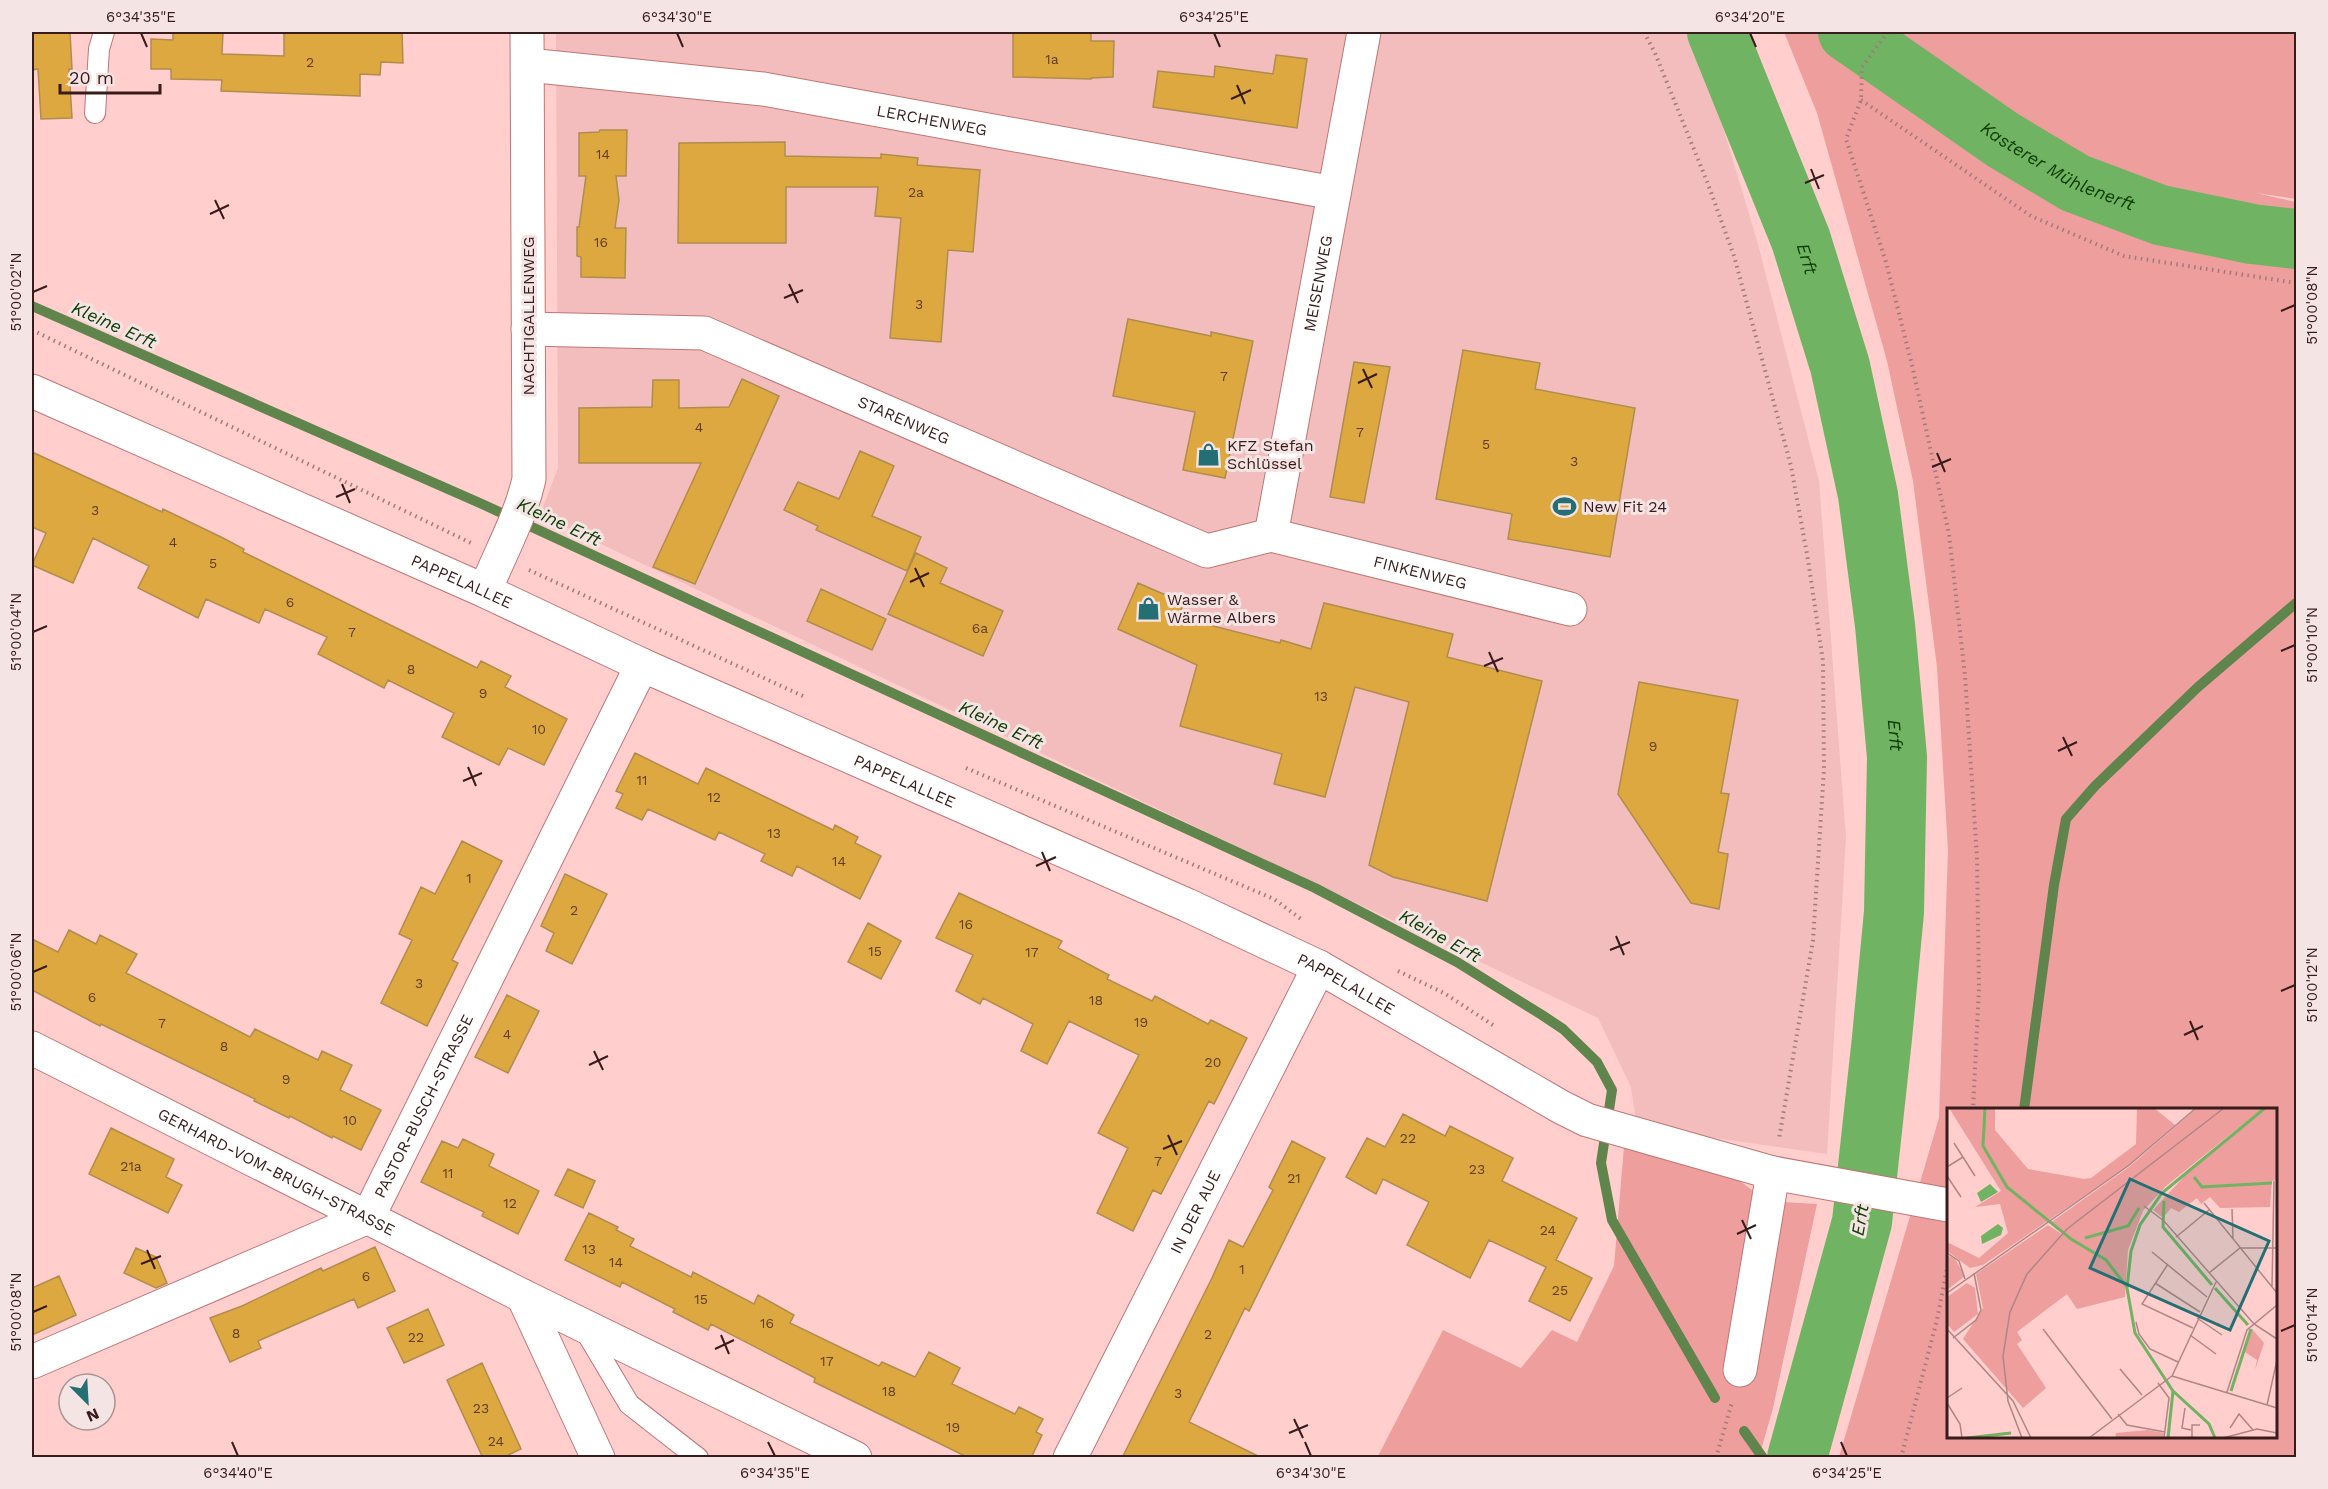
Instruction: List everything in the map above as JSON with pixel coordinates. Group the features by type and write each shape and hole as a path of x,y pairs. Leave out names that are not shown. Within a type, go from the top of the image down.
{"street":[{"name":"NACHTIGALLENWEG","path":"485,591 523,506 529,479 527,32"},
{"name":"MEISENWEG","path":"1271,535 1364,32"},
{"name":"LERCHENWEG","path":"528,65 763,89 1334,193"},
{"name":"STARENWEG","path":"528,329 704,333 1207,552 1271,535"},
{"name":"PAPPELALLEE","path":"32,391 485,591 642,665 1186,904 1319,967 1587,1120 1626,1133 1773,1173 1947,1205"},
{"name":"FINKENWEG","path":"1271,535 1570,609"},
{"name":"PASTOR-BUSCH-STRASSE","path":"32,1362 368,1217 642,665"},
{"name":"IN DER AUE","path":"1070,1458 1319,967"},
{"name":"GERHARD-VOM-BRUGH-STRASSE","path":"32,1048 523,1296 855,1458"},
{"path":"1740,1370 1773,1173"},
{"path":"523,1296 598,1458"}],"lane":[{"path":"95,113 99,49 104,32"},
{"path":"582,1325 629,1404 698,1458"}],"path":[{"path":"1644,32 1655,53 1708,184 1737,266 1791,466 1823,661 1824,769 1813,940 1773,1173"},
{"path":"1888,32 1862,67 1861,100 1846,139 1887,262 1949,534 1965,676 1977,857 1979,948 1972,1108"},
{"path":"1861,100 2031,216 2124,256 2296,283"},
{"path":"32,330 504,548 808,698"},
{"path":"959,765 1274,899 1303,920"},
{"path":"1901,1458 1937,1320 1947,1268"},
{"path":"1716,1458 1740,1370"}],"shaded area":[{"path":"556,32 1690,32 1722,124 1758,244 1819,481 1846,838 1827,1154 1637,1127 1631,1087 1598,1018 540,515 558,468"},
{"path":"1784,32 2296,32 2296,199 2256,193 2296,202 2296,1457 1839,1457 1939,1118 1948,850 1937,667 1913,481 1887,361 1817,113"},
{"path":"1624,1147 1740,1181 1766,1201 1817,1204 1773,1408 1759,1457 1377,1458 1443,1330 1521,1368 1552,1330 1577,1342 1614,1266"}],"building":[{"path":"32,32 70,32 72,69 69,69 72,118 41,119 38,69 32,70"},
{"path":"173,32 223,32 222,54 284,56 284,32 402,32 403,63 381,62 380,75 360,74 360,96 221,91 222,80 171,79 171,69 151,69 151,39 173,40"},
{"path":"1013,32 1091,32 1091,41 1114,41 1113,77 1091,79 1013,77"},
{"path":"1276,55 1307,59 1297,128 1153,107 1158,71 1214,77 1215,66 1273,74"},
{"path":"600,130 627,130 626,176 616,176 619,200 615,228 626,228 625,278 581,277 581,257 577,256 577,227 579,227 586,176 579,176 579,133 599,132"},
{"path":"785,142 785,156 881,158 881,154 918,158 917,165 980,170 973,252 948,250 941,342 890,338 901,218 875,216 878,187 786,187 786,243 678,243 679,143"},
{"path":"1128,319 1211,336 1211,332 1253,341 1225,478 1183,470 1195,412 1113,396"},
{"path":"1463,350 1540,363 1535,389 1635,408 1610,557 1508,539 1512,514 1436,499"},
{"path":"1354,362 1390,367 1364,503 1330,497"},
{"path":"742,379 779,396 695,584 653,567 701,463 579,463 579,408 652,407 653,380 679,380 679,408 729,407"},
{"path":"860,451 894,466 872,516 921,537 907,571 816,530 818,526 784,510 798,482 839,499"},
{"path":"32,452 162,512 163,509 223,538 244,549 243,552 477,668 481,661 511,676 505,687 567,719 544,765 508,748 499,765 442,737 454,713 388,680 384,688 318,654 327,637 265,609 259,623 206,599 198,618 138,588 149,566 93,538 73,583 32,565 46,533 32,527"},
{"path":"916,553 947,568 940,583 1003,611 983,656 888,614"},
{"path":"1138,583 1184,603 1178,617 1280,643 1281,640 1311,649 1324,603 1453,634 1447,657 1542,681 1487,901 1393,877 1369,865 1409,702 1355,687 1325,797 1274,784 1282,754 1180,726 1197,665 1118,629"},
{"path":"821,589 886,619 872,650 807,621"},
{"path":"1639,682 1738,700 1721,793 1729,794 1718,852 1728,854 1719,909 1691,903 1618,794"},
{"path":"635,753 698,784 706,768 833,830 835,825 858,837 855,843 881,856 860,899 797,866 792,876 761,861 765,854 719,832 715,840 648,809 642,820 616,808 623,794 616,791"},
{"path":"462,841 502,861 452,960 458,963 427,1026 381,1003 412,940 399,934 421,887 435,894"},
{"path":"565,874 607,894 572,964 546,951 554,933 541,926"},
{"path":"959,893 1062,941 1058,948 1109,975 1107,979 1152,1001 1155,996 1208,1024 1211,1020 1247,1038 1214,1104 1209,1101 1161,1194 1153,1190 1133,1231 1097,1213 1128,1148 1098,1133 1139,1055 1069,1021 1047,1064 1021,1051 1033,1024 983,998 980,1004 956,991 973,955 936,938"},
{"path":"868,923 901,941 881,979 848,962"},
{"path":"69,930 96,944 100,935 137,954 126,973 250,1037 255,1029 318,1060 322,1051 352,1065 340,1090 381,1110 361,1150 254,1101 255,1099 101,1024 100,1026 32,990 32,939 58,952"},
{"path":"507,995 539,1011 508,1073 475,1057"},
{"path":"1403,1114 1445,1136 1450,1126 1513,1158 1502,1181 1577,1218 1556,1260 1592,1278 1570,1321 1529,1301 1546,1267 1489,1240 1470,1278 1407,1245 1429,1202 1383,1179 1376,1194 1346,1177 1367,1138 1385,1147"},
{"path":"111,1128 174,1159 166,1177 182,1185 168,1213 89,1174"},
{"path":"463,1139 494,1154 489,1166 539,1191 518,1234 482,1216 484,1212 421,1182 442,1141 458,1148"},
{"path":"1292,1141 1325,1158 1249,1311 1245,1308 1189,1422 1262,1458 1122,1458 1229,1240 1243,1247 1273,1190 1269,1187"},
{"path":"568,1169 595,1181 583,1208 555,1195"},
{"path":"589,1213 618,1227 616,1230 634,1239 630,1246 691,1277 693,1272 754,1304 758,1295 794,1315 790,1323 879,1366 882,1362 915,1377 929,1352 960,1368 952,1384 1015,1414 1019,1407 1043,1419 1036,1432 1042,1435 1031,1458 969,1458 814,1382 815,1378 711,1324 708,1330 673,1312 675,1309 622,1282 620,1287 565,1260"},
{"path":"375,1247 395,1291 358,1308 354,1299 258,1341 261,1348 230,1362 210,1318 242,1306 321,1268 323,1271"},
{"path":"136,1248 156,1257 167,1283 156,1288 124,1273"},
{"path":"59,1276 76,1315 32,1335 32,1288"},
{"path":"428,1309 444,1345 404,1363 387,1328"},
{"path":"482,1363 521,1449 502,1458 483,1458 447,1380"}],"waterway":[{"name":"Erft","path":"1717,32 1801,240 1840,366 1868,495 1885,625 1897,757 1894,912 1862,1222 1797,1458"},
{"name":"Kasterer Mühlenerft","path":"1848,32 2003,140 2075,183 2160,215 2252,234 2296,239"},
{"name":"Kleine Erft","path":"32,306 482,504 1315,888 1457,962 1542,1015 1563,1029 1597,1062 1612,1090 1601,1163 1612,1220 1715,1398"},
{"path":"2024,1108 2054,885 2066,819 2095,786 2198,687 2296,603"},
{"name":"Kleine Erft","path":"1744,1431 1763,1458"}],"place":[{"name":"KFZ Stefan Schlüssel","path":"1209,454"},
{"name":"New Fit 24","path":"1565,506"},
{"name":"Wasser & Wärme Albers","path":"1149,608"}]}
